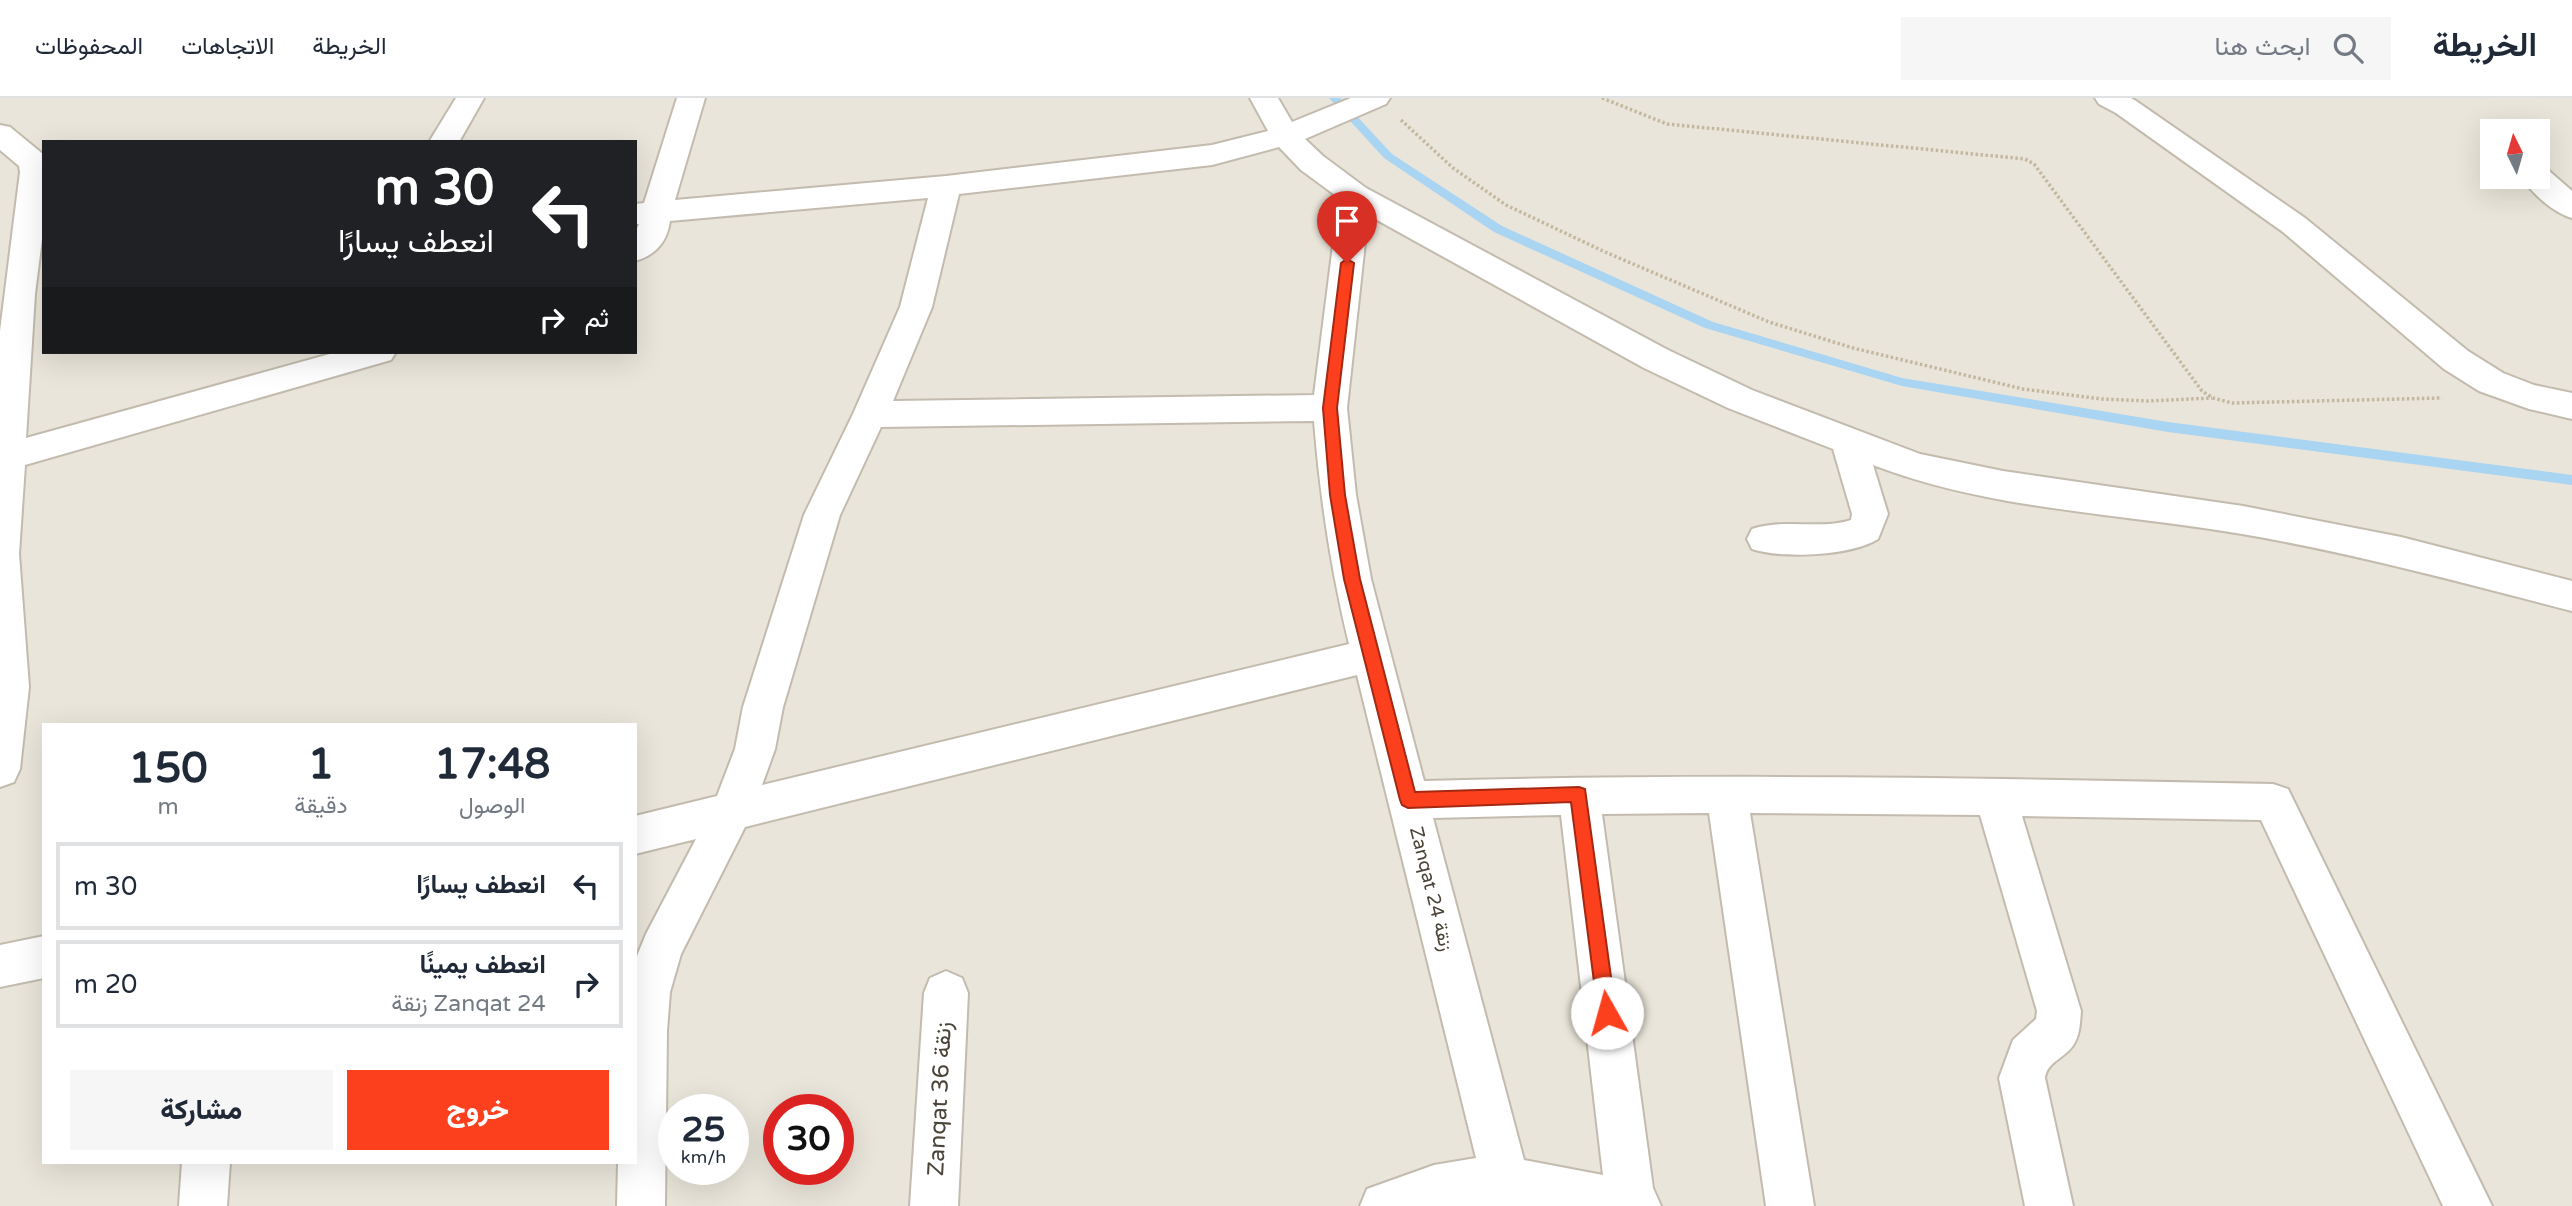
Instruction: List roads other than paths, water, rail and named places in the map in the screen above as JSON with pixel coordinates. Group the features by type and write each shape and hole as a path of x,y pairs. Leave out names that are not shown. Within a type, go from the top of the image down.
{"street":[{"path":"445,140 470,98"},
{"path":"637,248 652,236 646,213 691,98"},
{"path":"1264,98 1286,136 1312,163 1355,195 1656,359 1740,399 1849,443 1928,470 2003,485 2243,520 2401,552 2572,596"},
{"path":"2109,98 2126,107 2294,225 2456,360 2491,382 2529,396 2572,406"},
{"path":"646,213 946,186 1212,155 1286,136 1318,122 1378,105"},
{"path":"0,134 33,162 35,172 21,293 1,554 2,610 9,687 0,768"},
{"path":"641,1206 644,1031 648,992 661,949 732,811 755,749 763,707 822,515 870,414 916,307 946,186"},
{"path":"2550,189 2572,208"},
{"name":"Zanqat 24 زنقة","path":"1355,195 1330,408 1340,507 1352,579 1511,1193"},
{"path":"7,457 372,354"},
{"path":"870,414 1330,408"},
{"path":"1765,538 1862,532 1868,525 1870,514 1849,443"},
{"path":"637,835 1371,655"},
{"path":"1408,800 1579,794 1995,796 2273,802 2468,1206"},
{"path":"1384,1206 1434,1189 1473,1182 1511,1193 1634,1205 1579,794"},
{"path":"1727,795 1790,1206"},
{"path":"1995,796 2059,1011 2057,1031 2030,1052 2023,1063 2022,1078 2049,1206"},
{"path":"0,966 42,957"},
{"name":"Zanqat 36 زنقة","path":"933,1206 946,993"},
{"path":"203,1206 206,1164"}],"waterway":[{"path":"1334,98 1388,156 1498,229 1709,325 1902,382 2168,427 2572,480"}]}
